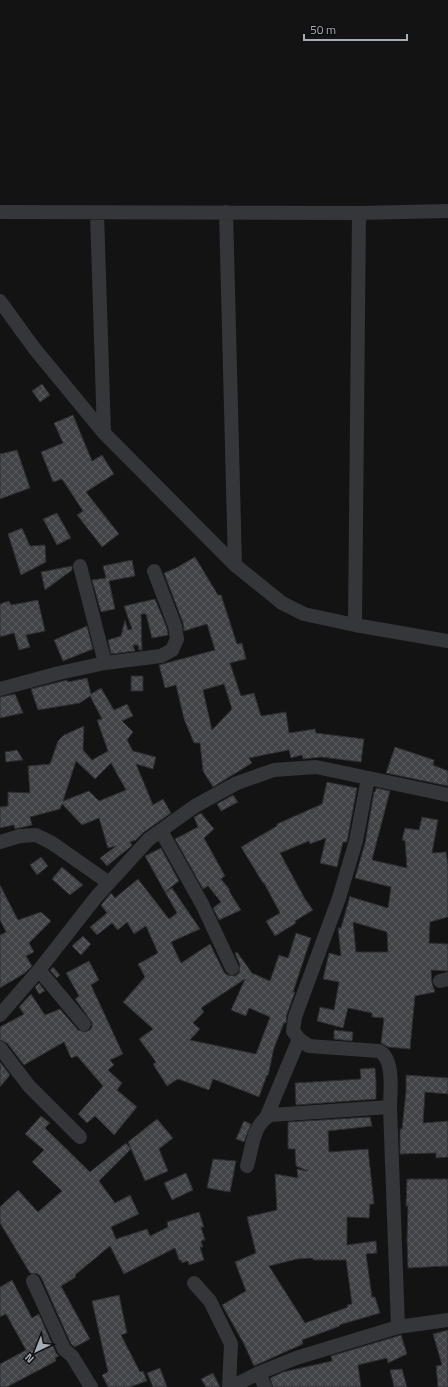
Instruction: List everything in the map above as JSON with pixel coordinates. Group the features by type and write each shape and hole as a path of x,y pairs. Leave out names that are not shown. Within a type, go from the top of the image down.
{"street":[{"path":"0,212 96,213 448,211"},
{"path":"226,212 235,565"},
{"path":"356,625 359,212"},
{"path":"96,213 104,433"},
{"path":"0,301 34,348 104,433 235,565 282,603 304,614 356,625 448,641"},
{"path":"80,566 105,663"},
{"path":"0,689 59,673 105,663 161,656 172,650 177,639 175,626 154,571"},
{"path":"0,1015 39,970 97,896 149,839 195,806 237,783 274,770 316,767 448,795"},
{"path":"368,778 356,841 339,898 295,1017 293,1030 299,1038 309,1046 379,1051 384,1053 388,1064 390,1072 398,1327"},
{"path":"161,831 202,904 232,968"},
{"path":"0,842 20,836 36,835 52,843 109,883"},
{"path":"39,970 84,1024"},
{"path":"266,1118 299,1038"},
{"path":"0,1048 29,1086 80,1137"},
{"path":"247,1166 260,1123 271,1115 390,1107"},
{"path":"32,1281 64,1349 72,1356 91,1387"},
{"path":"194,1283 210,1300 231,1344 230,1387 296,1358 398,1327 448,1320"},
{"path":"259,1373 265,1387"}],"building":[{"path":"42,384 50,395 40,402 32,391"},
{"path":"73,415 92,461 102,455 114,474 86,492 119,534 102,547 77,515 83,511 62,479 53,482 41,452 63,443 54,423"},
{"path":"17,450 30,488 0,499 0,454"},
{"path":"57,513 71,538 57,545 43,519"},
{"path":"22,528 30,546 45,545 46,562 21,575 8,534"},
{"path":"195,557 218,595 221,595 237,644 242,643 246,659 230,663 241,696 254,693 261,716 286,712 289,733 315,729 316,733 364,739 361,762 321,757 303,759 302,755 291,758 289,750 249,758 252,763 213,787 203,771 200,743 194,743 184,719 176,685 165,688 159,665 215,650 207,624 184,631 183,623 164,573","holes":["224,684 232,709 212,730 203,690"]},
{"path":"132,560 135,576 109,581 115,609 101,612 92,580 106,578 103,566"},
{"path":"72,566 72,570 45,590 41,572"},
{"path":"155,599 167,628 168,635 152,638 146,614 141,614 142,650 139,650 138,645 133,645 135,651 111,654 108,640 121,636 125,620 128,630 132,629 124,606"},
{"path":"38,600 45,631 26,635 30,647 19,650 14,633 0,637 0,604 9,601 11,605"},
{"path":"87,626 93,649 63,661 54,640"},
{"path":"131,676 143,676 143,691 131,691"},
{"path":"87,678 91,694 101,688 114,710 127,704 133,716 122,721 133,732 127,740 133,751 156,757 153,769 136,764 153,805 163,799 171,813 144,832 136,840 130,842 132,845 107,866 100,858 116,846 108,848 99,818 82,825 62,804 60,809 30,817 32,825 15,829 14,825 0,828 0,807 8,806 8,792 30,793 28,766 50,764 58,741 64,735 84,726 83,750 92,760 108,751 97,720 102,719 90,696 80,703 38,710 31,689 67,680 68,682","holes":["76,761 95,779 111,763 126,790 99,801 89,791 63,801"]},
{"path":"15,694 23,713 0,718 0,697"},
{"path":"395,747 434,760 433,765 448,771 448,786 386,773"},
{"path":"17,750 23,760 6,762 5,752"},
{"path":"327,782 357,788 347,842 343,842 337,867 320,863 326,838 310,844 309,841 280,853 305,899 313,910 275,936 266,921 280,913 264,883 241,847 277,826 277,824 322,804"},
{"path":"376,788 390,791 372,860 407,868 405,841 402,840 405,828 419,830 422,817 438,820 432,853 446,852 448,865 448,917 430,922 429,943 448,944 448,971 431,970 432,983 435,992 415,996 410,1049 388,1047 381,1043 384,1018 372,1017 372,1013 348,1008 343,1028 317,1021 320,1007 334,1010 339,982 323,979 329,953 341,956 338,928 341,928 350,896 388,908 391,887 355,878 365,843","holes":["353,922 387,932 388,952 356,952"]},
{"path":"233,795 238,802 221,811 217,804"},
{"path":"201,813 214,829 204,838 225,876 221,879 230,890 229,891 241,910 219,920 213,908 221,902 208,886 203,889 175,839 198,827 194,817"},
{"path":"161,848 179,881 165,892 145,856"},
{"path":"41,857 48,866 37,875 30,865"},
{"path":"62,867 83,885 70,895 52,879"},
{"path":"138,879 169,919 177,913 165,892 172,888 200,929 171,942 181,963 210,944 227,975 235,976 239,973 240,965 235,953 237,952 252,973 270,981 279,955 288,958 296,933 311,938 293,992 295,992 287,1014 286,1023 284,1023 274,1048 268,1076 267,1075 259,1097 213,1079 209,1090 178,1079 167,1086 153,1064 156,1062 139,1039 153,1029 123,1002 145,977 138,964 158,953 146,926 134,934 127,922 118,930 112,923 97,935 90,927 107,913 101,905 111,893 115,898","holes":["245,979 231,1010 246,1016 249,1008 270,1017 256,1054 190,1040 200,1029 193,1023 204,1012 201,1008"]},
{"path":"0,885 18,920 41,912 51,921 29,943 34,952 26,956 32,966 25,973 0,988 0,935 6,932 0,920"},
{"path":"83,936 91,944 81,955 72,946"},
{"path":"89,961 99,980 91,985 123,1054 110,1060 114,1065 108,1070 122,1083 117,1090 137,1107 114,1135 95,1116 87,1123 78,1114 103,1086 77,1056 71,1058 64,1042 24,1065 7,1043 0,1040 0,1027 24,1014 19,1007 31,994 45,1015 60,1009 78,1030 85,1032 90,1030 92,1027 92,1022 75,999 79,996 66,973"},
{"path":"53,967 60,975 57,978 50,970"},
{"path":"39,983 45,991 39,994 35,987"},
{"path":"334,1030 353,1032 352,1041 334,1039"},
{"path":"0,1062 10,1075 0,1087"},
{"path":"375,1068 376,1099 296,1105 295,1083 361,1079 360,1069"},
{"path":"406,1075 448,1078 448,1094 425,1092 423,1123 448,1121 448,1157 436,1158 436,1153 400,1154 400,1129 402,1129"},
{"path":"41,1116 50,1123 45,1128 90,1172 126,1143 131,1149 99,1181 115,1203 130,1195 139,1214 111,1227 116,1239 147,1229 150,1236 168,1227 167,1222 199,1212 204,1227 201,1227 205,1240 201,1241 203,1247 200,1247 204,1260 189,1265 188,1261 182,1263 181,1260 179,1260 175,1248 124,1274 110,1246 75,1275 76,1277 61,1286 90,1339 75,1347 71,1344 41,1277 38,1274 30,1273 0,1223 0,1207 18,1190 38,1212 62,1191 32,1162 44,1150 25,1134"},
{"path":"370,1117 372,1126 328,1131 329,1152 368,1149 374,1204 370,1204 369,1218 347,1217 347,1245 376,1241 377,1253 366,1254 372,1297 375,1297 380,1313 339,1325 340,1326 302,1340 303,1344 254,1366 244,1344 222,1305 246,1291 235,1262 256,1253 247,1217 277,1210 275,1174 298,1178 297,1169 308,1171 296,1166 295,1149 288,1149 288,1122","holes":["313,1258 313,1260 346,1260 352,1304 347,1305 348,1307 305,1323 269,1266 297,1259"]},
{"path":"157,1119 173,1138 159,1149 168,1171 145,1181 128,1142"},
{"path":"244,1121 251,1124 244,1142 236,1139"},
{"path":"213,1159 236,1161 230,1192 207,1188"},
{"path":"186,1173 193,1190 172,1200 164,1183"},
{"path":"407,1179 448,1179 448,1266 408,1268 408,1206 406,1206"},
{"path":"12,1280 32,1318 39,1314 56,1353 59,1356 55,1358 56,1361 7,1387 0,1387 0,1364 26,1350 6,1314 0,1317 0,1287"},
{"path":"119,1295 127,1333 121,1335 140,1372 143,1371 147,1381 130,1387 108,1387 102,1375 108,1372 92,1301"},
{"path":"448,1330 448,1387 438,1387 436,1366 442,1365 433,1334"},
{"path":"401,1335 407,1354 388,1363 387,1358 358,1365 361,1387 273,1387 270,1378 283,1372 332,1361 331,1356"},
{"path":"160,1368 167,1387 153,1387 147,1373"},
{"path":"402,1369 407,1387 394,1387 390,1370"},
{"path":"213,1373 220,1387 206,1387 201,1379"}]}
